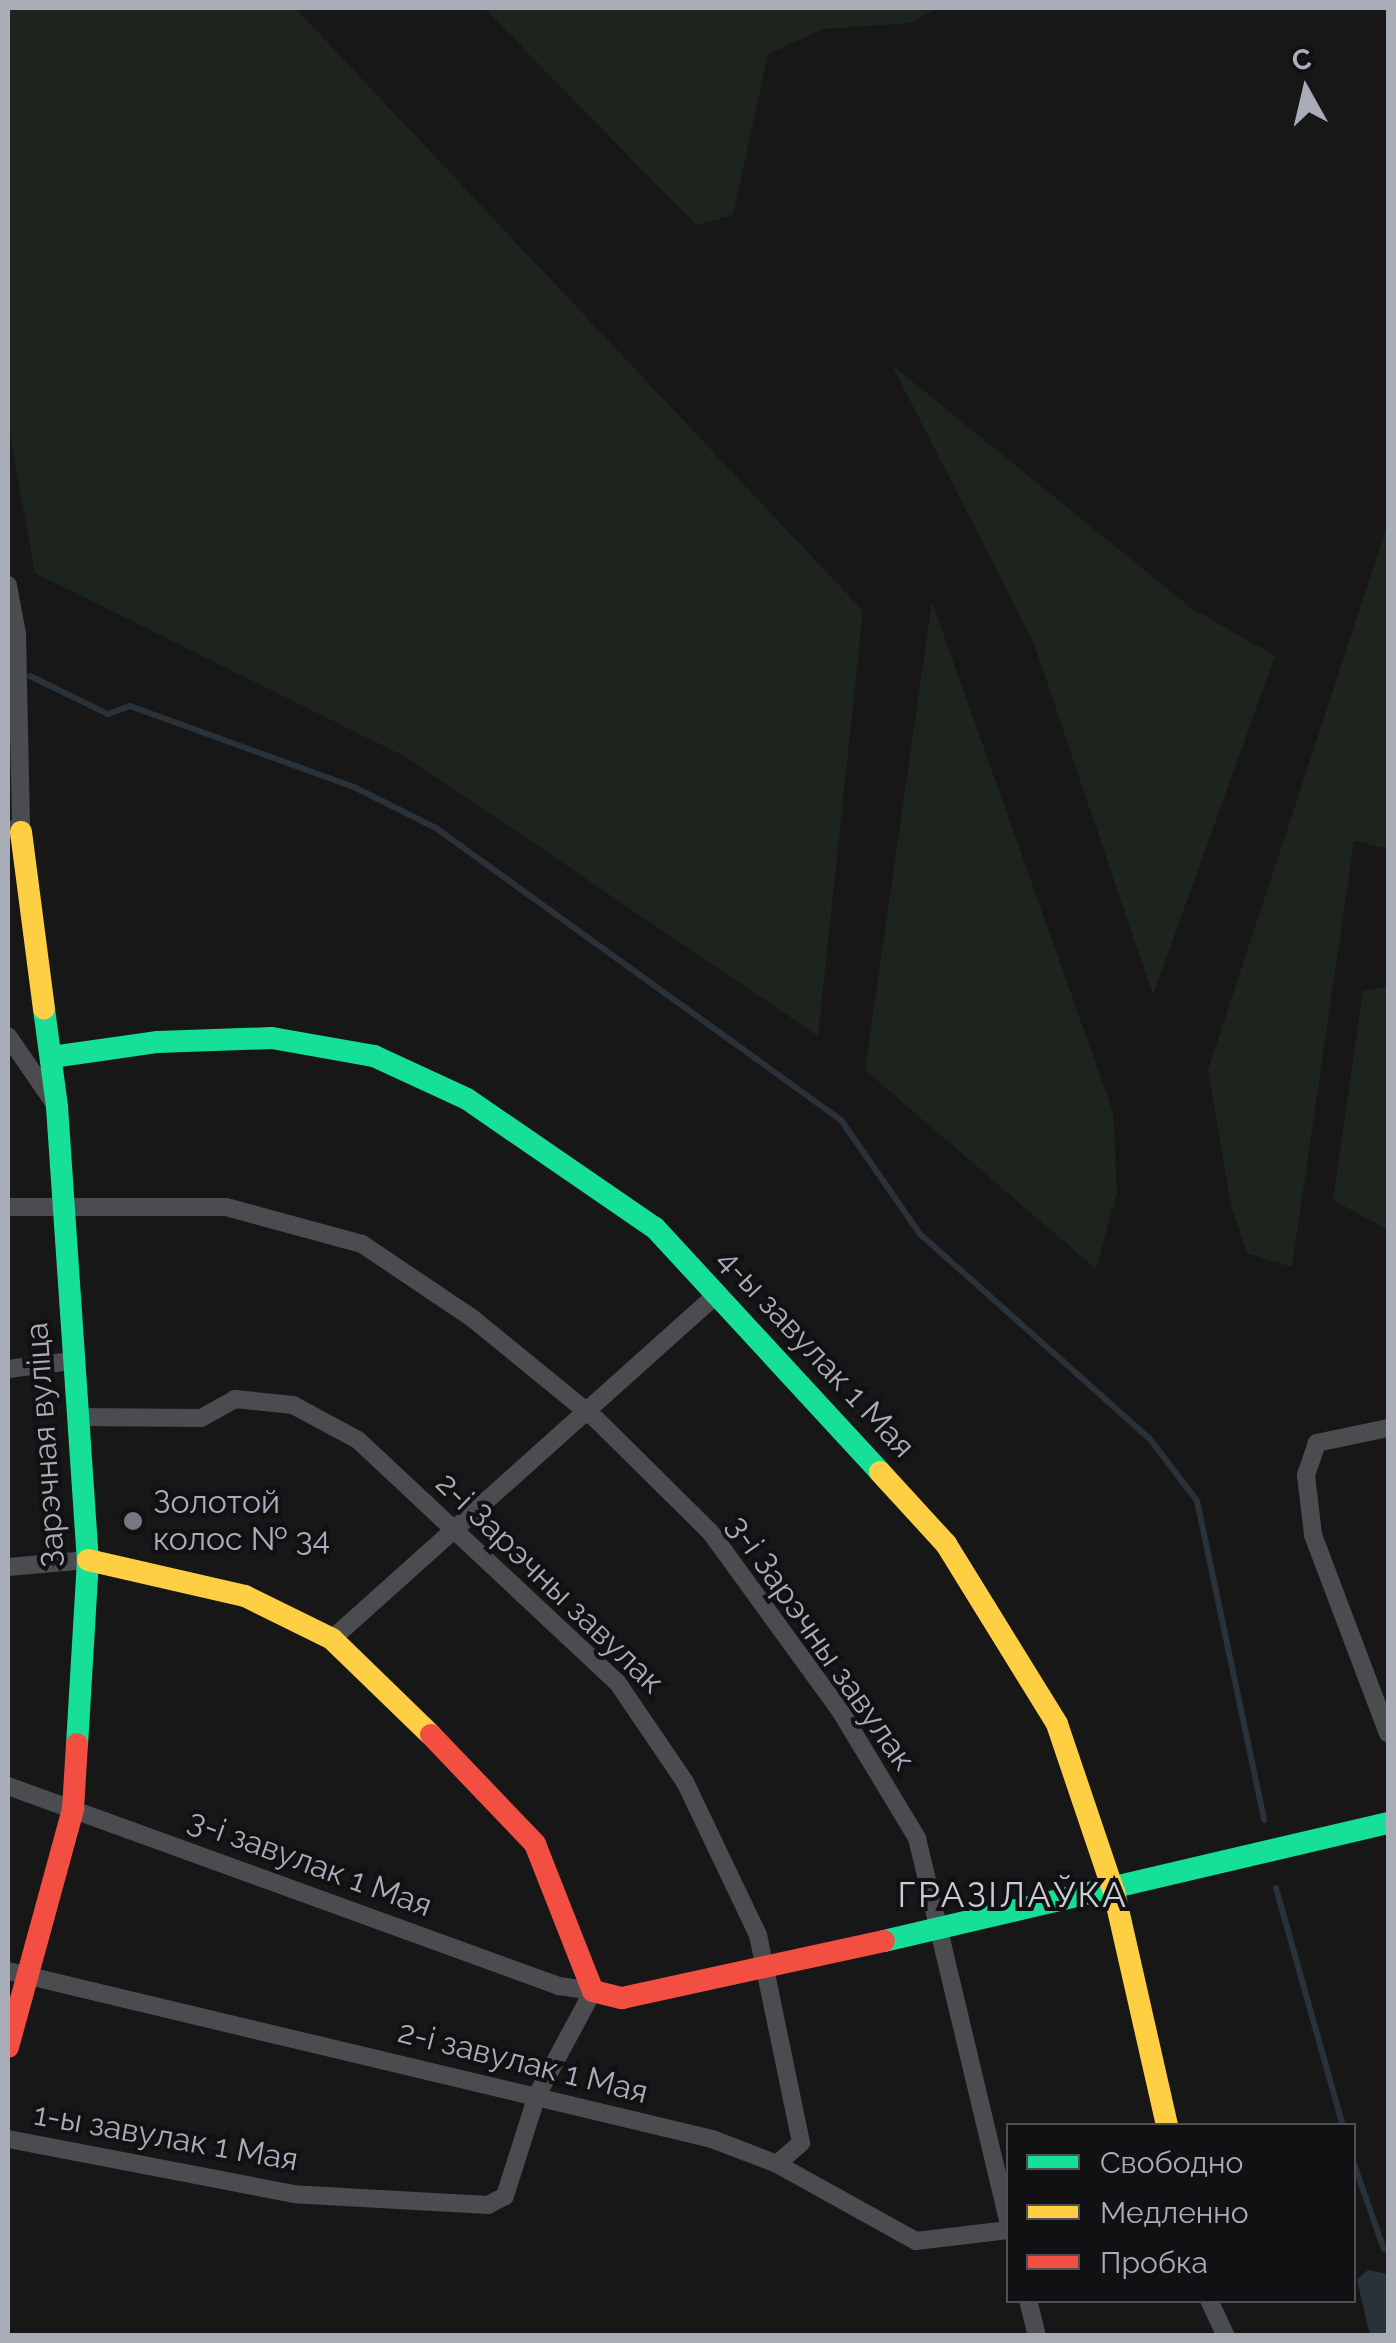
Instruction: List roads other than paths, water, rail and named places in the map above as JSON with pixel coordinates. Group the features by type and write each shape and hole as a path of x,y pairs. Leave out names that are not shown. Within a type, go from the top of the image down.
{"street":[{"path":"8,585 17,634 14,830"},
{"name":"Зарэчная вуліца","path":"8,2047 17,1973 73,1810 88,1560 70,1361 65,1202 57,1107 14,830"},
{"path":"8,1036 57,1107"},
{"name":"4-ы завулак 1 Мая","path":"52,1058 158,1042 272,1038 374,1056 467,1099 655,1228 946,1544 1058,1724 1114,1892 1167,2123"},
{"name":"3-і Зарэчны завулак","path":"8,1207 65,1202 226,1207 362,1244 472,1318 579,1412 597,1420 712,1533 841,1712 917,1838 944,1930 1006,2211"},
{"path":"332,1639 579,1412 718,1294"},
{"path":"8,1369 70,1361"},
{"name":"2-і Зарэчны завулак","path":"78,1417 201,1418 235,1399 294,1406 358,1440 617,1682 651,1724 727,1866 758,1935 801,2143 777,2164"},
{"path":"1388,1428 1317,1443 1306,1474 1313,1536 1388,1734"},
{"path":"8,1566 88,1560 246,1596 332,1639 495,1796 534,1844 593,1991 622,1998 1114,1892 1388,1823"},
{"name":"3-і завулак 1 Мая","path":"8,1786 559,1986 593,1991"},
{"name":"2-і завулак 1 Мая","path":"17,1973 712,2139 777,2164 916,2241 1006,2230"},
{"name":"1-ы завулак 1 Мая","path":"8,2139 294,2194 488,2205 505,2196 537,2095 593,1991"},
{"path":"1029,2303 1037,2336"},
{"path":"1210,2303 1226,2336"}],"waterway":[{"path":"30,676 108,714 130,706 354,787 436,828 841,1120 920,1234 1150,1439 1197,1501 1264,1820"},
{"path":"1276,1888 1342,2123"},
{"path":"1356,2170 1384,2249"}],"place":[{"name":"Золотой колос № 34","path":"133,1521"}],"district":[{"name":"ГРАЗІЛАЎКА","path":"1013,1895"}]}
